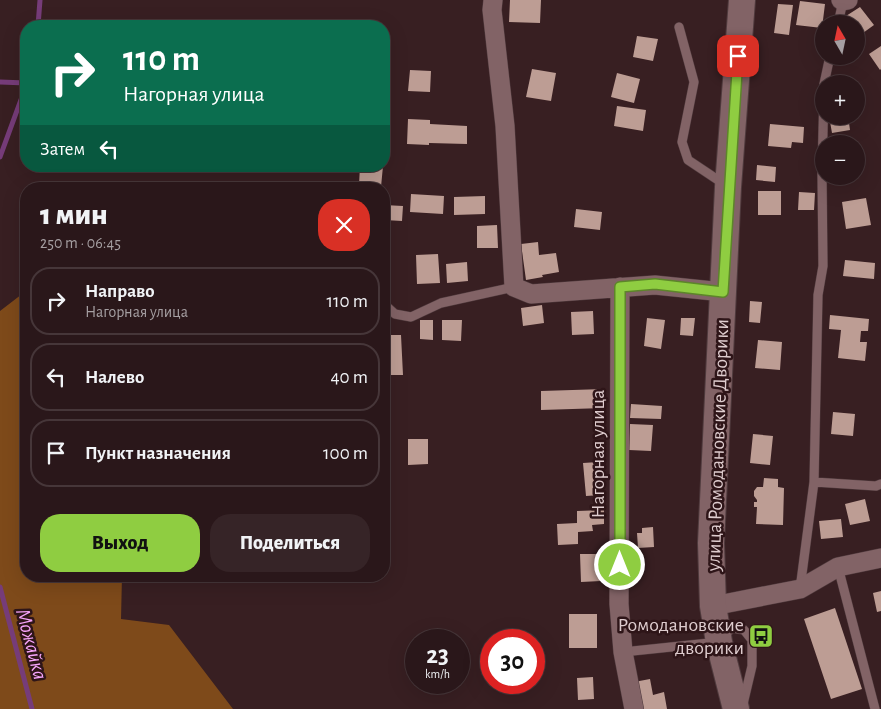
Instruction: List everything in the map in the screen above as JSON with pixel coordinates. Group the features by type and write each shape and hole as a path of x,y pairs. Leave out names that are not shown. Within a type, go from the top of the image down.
{"street":[{"path":"493,0 492,10 505,126 514,287 531,294 655,284 723,292"},
{"name":"улица Ромодановские Дворики","path":"736,709 719,642 713,606 711,543 728,187 742,0"},
{"name":"Нагорная улица","path":"620,287 619,604 623,652 634,709"},
{"path":"713,606 800,589 838,567 881,558"}],"lane":[{"path":"840,15 844,0"},
{"path":"679,27 694,82 682,142 688,160 728,187"},
{"path":"800,589 814,482 818,296 823,266 823,125"},
{"path":"390,309 395,314 411,317 441,303 514,287"},
{"path":"814,482 876,486 881,484"},
{"path":"838,567 875,709"},
{"path":"623,652 719,642 724,634 733,628 744,630 752,640 752,666 742,709"}],"shaded area":[{"path":"20,296 20,582 122,582 121,619 169,625 233,709 0,709 0,311"}],"building":[{"path":"510,0 541,0 540,23 509,22"},
{"path":"800,1 825,4 824,15 815,15 815,27 796,25"},
{"path":"778,4 793,5 789,35 774,33"},
{"path":"860,7 874,25 865,32 865,15 848,15"},
{"path":"637,36 658,39 653,61 633,57"},
{"path":"881,46 881,69 880,70 869,54"},
{"path":"532,69 556,73 551,101 526,97"},
{"path":"410,70 431,71 430,92 408,91"},
{"path":"617,73 640,79 634,103 611,97"},
{"path":"617,106 646,110 643,131 614,126"},
{"path":"408,119 430,120 430,124 467,126 467,144 407,144"},
{"path":"770,124 804,127 803,143 792,142 791,148 768,146"},
{"path":"831,125 849,125 850,130 832,133"},
{"path":"757,165 776,167 775,182 756,180"},
{"path":"360,172 382,172 381,182 359,182"},
{"path":"758,191 781,191 781,215 758,215"},
{"path":"799,192 815,193 814,210 798,210"},
{"path":"411,194 444,196 443,214 410,212"},
{"path":"485,196 485,214 454,215 454,197"},
{"path":"866,198 871,225 846,229 842,202"},
{"path":"390,205 403,206 402,221 390,220"},
{"path":"576,209 602,212 600,230 574,227"},
{"path":"497,225 498,248 477,248 477,226"},
{"path":"538,242 539,255 556,253 559,272 526,280 521,244"},
{"path":"438,254 440,283 417,284 416,255"},
{"path":"845,260 875,263 874,279 843,276"},
{"path":"467,262 468,281 447,283 446,264"},
{"path":"750,301 762,302 760,323 749,322"},
{"path":"542,305 544,323 523,326 521,308"},
{"path":"593,311 594,334 572,335 571,312"},
{"path":"830,315 869,319 868,331 861,331 860,342 867,342 865,361 838,358 841,330 829,329"},
{"path":"647,318 665,320 661,349 644,346"},
{"path":"681,318 695,318 693,336 680,335"},
{"path":"420,320 433,320 433,340 420,339"},
{"path":"442,320 462,320 461,341 442,340"},
{"path":"390,335 401,335 403,375 390,375"},
{"path":"758,340 782,342 780,370 755,368"},
{"path":"604,389 604,408 541,410 541,391"},
{"path":"631,404 662,406 661,419 630,418"},
{"path":"833,412 855,414 853,436 831,434"},
{"path":"630,424 653,425 651,451 629,450"},
{"path":"753,434 773,436 770,465 750,463"},
{"path":"408,439 428,439 428,464 408,465"},
{"path":"598,462 601,495 586,496 583,463"},
{"path":"764,478 778,479 778,487 784,488 783,525 756,524 757,507 754,507 754,502 757,502 757,500 754,496 754,491 757,487 763,487"},
{"path":"865,499 870,521 850,525 845,504"},
{"path":"604,510 604,524 592,525 593,531 578,532 578,544 558,545 557,524 577,523 577,511"},
{"path":"841,519 843,537 821,539 819,521"},
{"path":"653,527 654,547 638,548 637,533 642,533 642,528"},
{"path":"580,554 600,554 601,581 581,582"},
{"path":"881,591 881,611 877,612 873,593"},
{"path":"835,608 862,689 831,699 804,619"},
{"path":"569,614 597,614 597,648 569,648"},
{"path":"593,677 594,699 578,700 577,678"},
{"path":"650,679 653,695 664,692 667,709 639,709 634,682"}],"waterway":[{"path":"38,20 40,0"},
{"path":"0,82 20,83"},
{"name":"Можайка","path":"0,157 20,102"},
{"name":"Можайка","path":"0,587 32,709"}],"place":[{"name":"Ромодановские дворики","path":"761,636"}],"route":[{"path":"620,565 620,287 655,284 723,292 728,187 738,56"}]}
